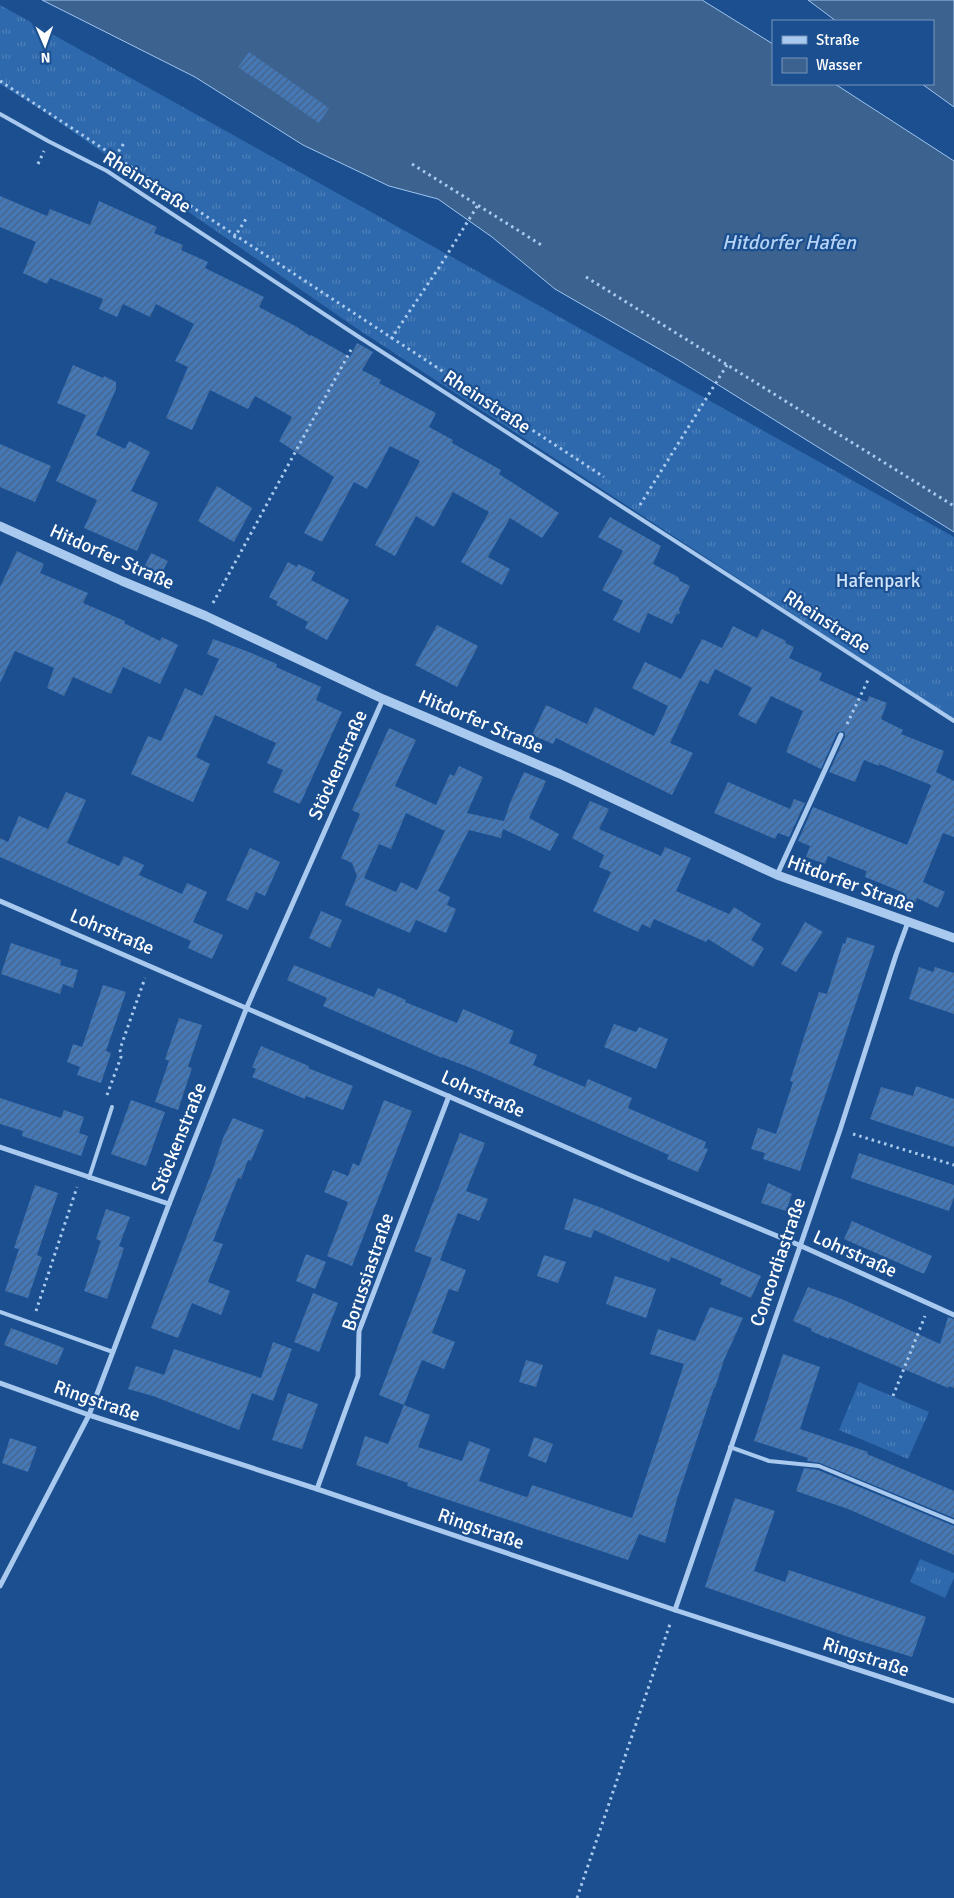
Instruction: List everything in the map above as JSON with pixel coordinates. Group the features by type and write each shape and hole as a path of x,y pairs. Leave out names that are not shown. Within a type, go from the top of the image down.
{"street":[{"name":"Hitdorfer Straße","path":"0,526 122,581 206,616 384,699 560,774 777,875 954,938"},
{"name":"Stöckenstraße","path":"0,1586 89,1415 168,1204 247,1007 384,699"},
{"path":"777,875 841,736"},
{"name":"Lohrstraße","path":"0,901 632,1176 799,1245 954,1314"},
{"name":"Concordiastraße","path":"674,1610 840,1130 908,922"},
{"name":"Borussiastraße","path":"316,1489 358,1376 359,1331 449,1096"},
{"path":"0,1147 168,1204"},
{"name":"Ringstraße","path":"0,1383 89,1415 954,1701"}],"lane":[{"name":"Rheinstraße","path":"0,114 106,171 954,721"},
{"path":"89,1178 112,1107"},
{"path":"0,1312 112,1352"},
{"path":"730,1447 769,1462 819,1466 954,1522"}],"path":[{"path":"0,81 609,480"},
{"path":"106,171 124,143"},
{"path":"412,164 543,246"},
{"path":"383,352 478,205"},
{"path":"227,250 246,220"},
{"path":"586,277 954,506"},
{"path":"206,616 349,352"},
{"path":"649,491 727,365"},
{"path":"634,497 642,502"},
{"path":"841,736 874,669"},
{"path":"112,1107 107,1095 121,1057 120,1049 150,965"},
{"path":"840,1130 954,1165"},
{"path":"32,1324 81,1176"},
{"path":"893,1396 930,1304"},
{"path":"576,1898 674,1610"}],"green space":[{"name":"Hafenpark","path":"0,5 954,537 954,720 356,328 40,109 0,84"},
{"path":"859,1382 929,1412 908,1459 839,1430"},
{"path":"920,1559 954,1573 954,1578 945,1598 910,1582"}],"water":[{"name":"Hitdorfer Hafen","path":"42,0 702,0 772,43 772,85 837,85 954,161 954,532 680,361 555,289 492,237 438,199 389,186 303,145 195,77"},
{"path":"808,0 954,0 954,107 923,85 934,85 934,20 835,20"}],"building":[{"path":"249,52 329,108 319,123 238,67"},
{"path":"0,196 47,216 50,209 90,225 99,201 157,227 154,233 183,245 181,250 208,262 205,268 264,297 259,307 350,357 357,343 373,352 362,370 381,380 379,383 436,413 429,427 453,440 452,443 501,470 499,474 559,513 542,538 510,518 488,557 510,569 502,585 461,562 489,512 453,492 434,527 416,516 395,556 375,545 420,461 390,446 367,489 354,482 322,542 304,533 334,477 279,441 292,417 255,396 248,409 210,390 192,430 166,418 188,367 175,361 194,324 156,304 150,317 123,304 117,317 99,309 103,299 50,278 47,284 23,273 36,242 0,227"},
{"path":"73,365 116,382 116,389 96,435 125,449 129,441 150,452 131,491 158,503 137,551 84,528 97,500 56,481 86,415 57,403"},
{"path":"0,444 51,466 35,502 0,487"},
{"path":"217,486 252,508 234,542 198,521"},
{"path":"610,517 661,546 653,564 678,577 680,581 690,586 679,609 680,613 676,615 672,624 648,613 639,633 613,620 623,601 602,590 623,551 598,537"},
{"path":"17,551 44,564 40,573 88,593 83,603 125,621 124,623 160,641 162,637 178,645 160,684 123,667 111,694 73,677 64,696 47,688 54,668 15,651 0,683 0,587"},
{"path":"151,553 168,561 157,582 141,574"},
{"path":"288,562 297,567 298,564 315,572 311,580 349,600 327,640 305,628 308,622 276,605 278,602 269,597"},
{"path":"437,625 478,646 457,687 415,665"},
{"path":"733,626 757,638 762,629 786,641 785,643 794,647 789,658 822,673 819,680 867,702 869,696 887,703 881,719 903,730 901,734 944,751 936,772 954,781 954,837 943,833 923,882 945,892 938,908 917,898 913,908 898,902 902,892 865,877 867,869 866,871 828,856 825,864 806,857 810,846 798,841 813,807 907,845 931,785 864,760 855,782 829,772 845,737 845,733 842,731 837,733 821,769 786,752 803,711 771,696 756,724 738,715 752,688 715,669 708,684 700,680 670,743 693,753 672,795 556,738 553,744 532,735 546,705 587,724 595,707 654,736 668,706 632,688 645,662 681,679 702,639 722,648"},
{"path":"213,639 277,664 276,667 321,687 316,700 342,712 300,804 273,792 283,770 267,763 276,743 215,715 196,757 210,764 193,802 131,774 148,736 161,741 185,688 202,696 219,659 207,654"},
{"path":"389,728 416,740 395,786 436,805 450,774 454,776 459,766 483,777 467,813 504,821 524,772 546,781 529,818 559,834 550,851 503,829 501,838 469,830 438,891 450,897 447,905 456,909 446,933 416,920 410,933 345,905 357,876 352,863 341,858 360,814 352,810","holes":["406,813 445,831 417,890 401,882 396,892 364,878 379,844 391,849"]},
{"path":"728,782 790,809 794,799 805,803 789,837 778,833 775,839 714,813"},
{"path":"66,792 86,800 67,843 119,866 124,856 144,865 139,875 182,894 187,883 207,892 193,922 223,935 212,959 188,948 191,941 0,857 0,838 8,842 19,816 48,829"},
{"path":"590,801 609,809 599,829 661,856 665,847 691,858 676,891 729,914 734,907 761,924 751,940 764,948 753,967 708,939 706,942 654,919 650,928 642,924 638,932 593,911 611,872 599,867 604,855 572,838"},
{"path":"250,848 280,862 265,896 256,892 248,910 226,900"},
{"path":"321,911 342,920 330,948 309,938"},
{"path":"805,922 823,932 796,972 781,964"},
{"path":"847,937 875,946 800,1171 763,1159 765,1153 751,1149 758,1128 776,1134 793,1082 790,1081 819,992 827,994 843,943 845,944"},
{"path":"11,943 61,960 60,965 78,970 73,988 63,984 60,994 1,974"},
{"path":"294,965 374,997 378,988 406,1000 405,1002 457,1023 463,1009 514,1031 509,1043 537,1055 533,1065 585,1087 588,1079 632,1098 628,1108 706,1142 704,1148 708,1149 698,1172 667,1159 669,1155 476,1070 442,1058 323,1006 327,998 287,980"},
{"path":"919,967 933,972 935,967 954,973 954,1014 909,999"},
{"path":"103,985 126,992 106,1051 111,1053 101,1083 77,1075 80,1067 67,1062 73,1044 82,1047"},
{"path":"179,1018 202,1025 188,1067 192,1068 178,1110 155,1102 169,1061 165,1059"},
{"path":"614,1024 636,1032 639,1027 668,1039 656,1069 604,1047"},
{"path":"261,1046 353,1086 343,1110 306,1096 305,1099 252,1077 256,1069 252,1067"},
{"path":"916,1086 954,1099 954,1147 870,1119 881,1087 913,1096"},
{"path":"0,1098 61,1118 64,1110 84,1117 79,1133 88,1136 81,1156 22,1136 23,1131 0,1124"},
{"path":"131,1100 165,1112 146,1166 111,1154"},
{"path":"384,1100 412,1111 352,1266 327,1256 348,1202 324,1192 333,1170 348,1176 353,1163 359,1166"},
{"path":"233,1118 264,1130 251,1161 248,1160 241,1179 238,1178 213,1241 223,1244 208,1282 230,1291 221,1315 192,1303 178,1338 151,1328 213,1169 223,1138"},
{"path":"460,1133 485,1143 466,1191 488,1199 479,1221 458,1213 440,1260 466,1270 458,1292 449,1289 432,1333 455,1342 444,1369 422,1360 404,1405 379,1395 432,1258 414,1251"},
{"path":"859,1153 954,1185 954,1197 949,1211 851,1178"},
{"path":"768,1183 792,1194 786,1211 761,1203"},
{"path":"35,1185 58,1193 37,1255 42,1257 28,1298 5,1291 19,1249 14,1248"},
{"path":"574,1198 602,1208 761,1276 751,1298 720,1284 722,1279 671,1257 669,1262 594,1230 591,1238 564,1229"},
{"path":"106,1209 130,1217 119,1246 124,1248 107,1299 84,1291 101,1241 96,1239"},
{"path":"852,1221 932,1256 924,1274 844,1239"},
{"path":"306,1254 326,1262 315,1289 296,1281"},
{"path":"544,1255 566,1262 558,1283 537,1276"},
{"path":"615,1276 656,1289 646,1318 606,1304"},
{"path":"808,1287 844,1300 940,1344 948,1317 954,1319 954,1388 949,1386 948,1388 829,1337 829,1339 793,1321"},
{"path":"313,1293 338,1303 319,1352 294,1342"},
{"path":"710,1307 743,1318 714,1388 677,1499 665,1543 639,1534 628,1560 407,1486 408,1483 356,1465 365,1436 388,1444 404,1405 430,1415 418,1447 462,1461 469,1441 490,1449 479,1481 526,1497 532,1485 632,1518 684,1364 650,1354 658,1329 695,1341"},
{"path":"11,1328 64,1348 57,1365 4,1345"},
{"path":"273,1342 292,1349 273,1401 252,1393 239,1430 153,1396 128,1389 136,1366 164,1375 174,1349 261,1378"},
{"path":"783,1354 820,1367 800,1429 868,1452 867,1454 954,1491 954,1518 820,1463 807,1461 808,1458 754,1441"},
{"path":"526,1360 543,1365 536,1387 519,1382"},
{"path":"288,1393 318,1404 302,1449 272,1440"},
{"path":"534,1437 553,1444 546,1463 528,1456"},
{"path":"10,1438 37,1447 28,1472 2,1463"},
{"path":"804,1468 818,1470 954,1526 954,1555 848,1509 796,1491"},
{"path":"735,1498 775,1511 754,1571 785,1582 789,1570 926,1617 912,1657 857,1640 705,1587"}]}
